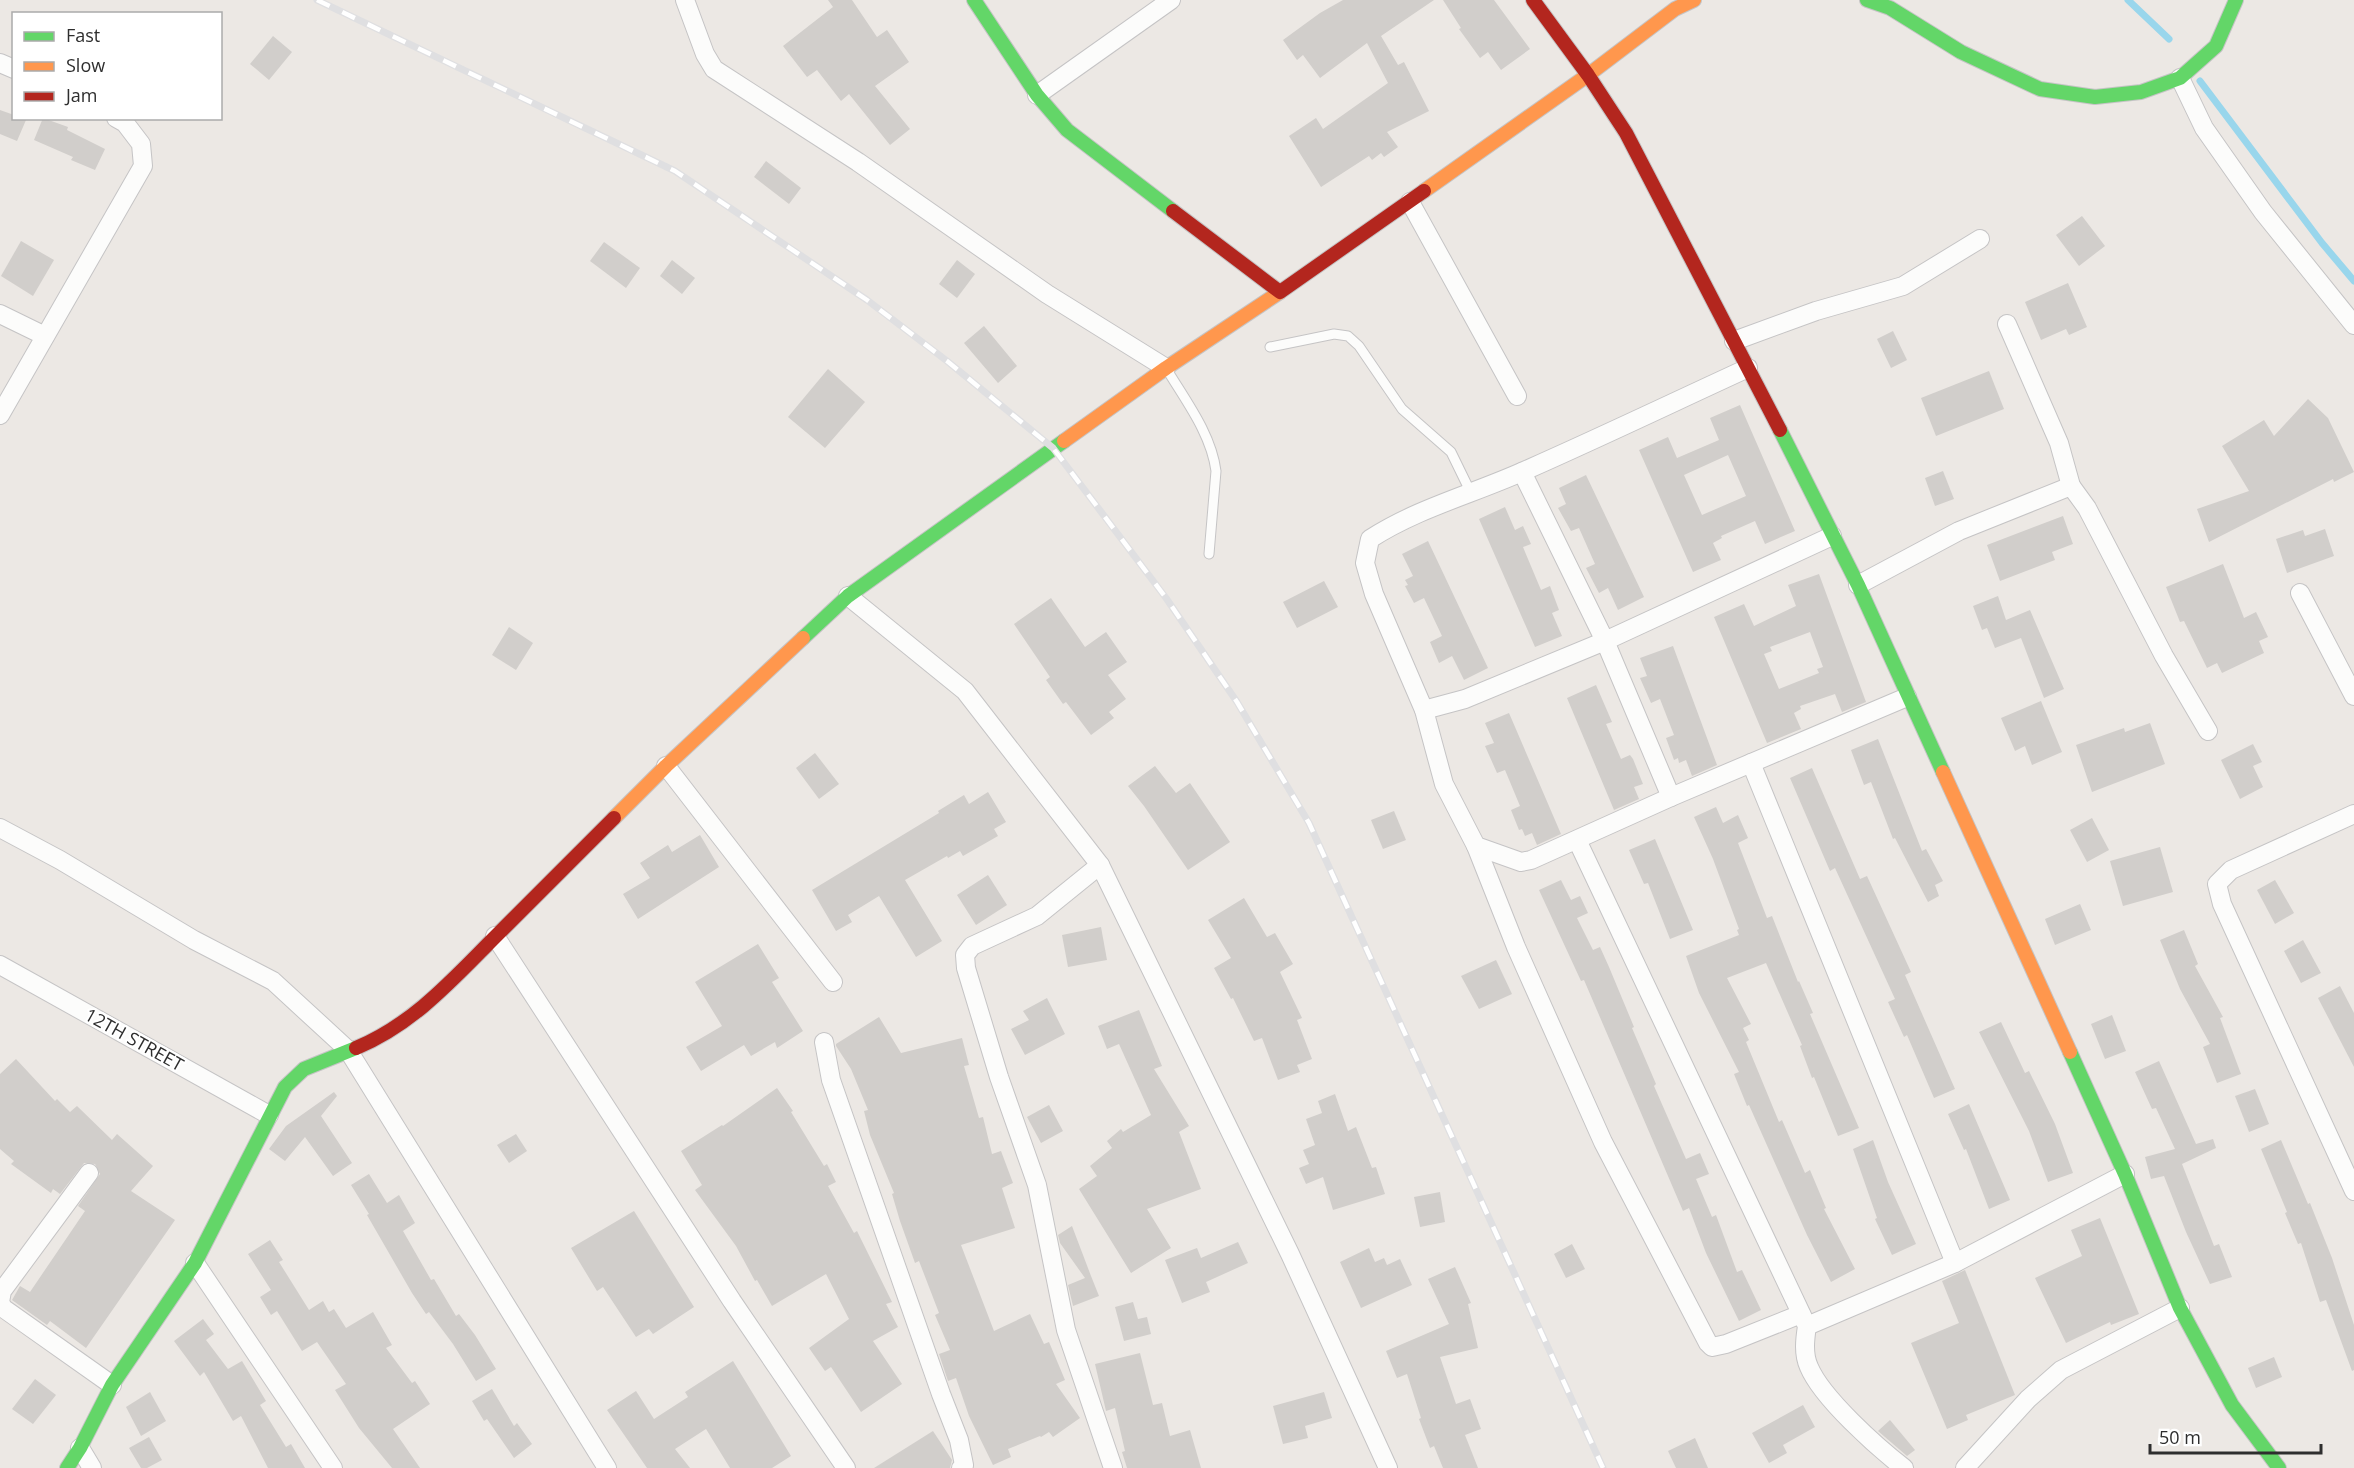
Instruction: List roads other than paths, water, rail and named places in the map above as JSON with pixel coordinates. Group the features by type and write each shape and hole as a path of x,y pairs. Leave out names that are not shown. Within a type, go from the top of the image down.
{"street":[{"path":"685,0 705,54 714,69 858,162 1047,294 1166,368"},
{"path":"974,0 1037,94 1067,130 1280,292"},
{"path":"1037,94 1171,0"},
{"path":"1533,0 1588,75 1626,133 1748,368 1858,585 2125,1174 2180,1308 2232,1405 2279,1468"},
{"path":"66,1468 80,1448 112,1385 195,1263 269,1115 285,1088 304,1069 373,1041 405,1022 437,995 666,766 848,596 1166,368 1410,202 1588,75 1674,9 1694,0"},
{"path":"1867,0 1890,8 1961,52 2040,89 2095,97 2141,92 2180,78 2216,46 2236,0"},
{"path":"2180,78 2211,137 2264,212 2354,325"},
{"path":"0,415 143,166 141,144 125,123 120,120"},
{"path":"1410,202 1517,396"},
{"path":"1734,341 1824,308 1878,295 1903,286 1980,239"},
{"path":"0,314 45,336"},
{"path":"2007,324 2059,443 2071,486 2087,508 2164,657 2208,731"},
{"path":"1748,368 1522,472 1470,491 1392,525 1370,539 1365,563 1374,594 1424,710 1444,784 1476,846 1516,947 1603,1142 1712,1347 1804,1320 1955,1263 2125,1174"},
{"path":"1522,472 1605,641 1671,797"},
{"path":"1858,585 1959,531 2071,486"},
{"path":"1424,710 1465,699 1605,641 1833,536"},
{"path":"2300,593 2354,696"},
{"path":"848,596 965,691 1100,866 1285,1244 1388,1468"},
{"path":"1476,846 1521,862 1531,860 1671,797 1907,697"},
{"path":"1751,763 1955,1263"},
{"path":"666,766 833,982"},
{"path":"2354,814 2230,870 2217,884 2222,904 2354,1191"},
{"path":"0,828 60,860 195,940 273,981 348,1050 607,1468"},
{"path":"1577,840 1804,1320 1804,1344 1809,1367 1824,1390 1874,1444 1904,1468"},
{"path":"1100,866 1037,916 972,946 965,955 966,968 999,1077 1037,1185 1066,1330 1113,1468"},
{"path":"495,936 606,1109 846,1468"},
{"name":"12TH STREET","path":"0,965 269,1115"},
{"path":"824,1042 831,1080 959,1440 964,1465 961,1468"},
{"path":"89,1173 2,1292 0,1302 3,1308 112,1385"},
{"path":"195,1263 333,1468"},
{"path":"1965,1468 2028,1399 2061,1370 2180,1308"},
{"path":"80,1448 92,1468"}],"lane":[{"path":"1270,347 1334,334 1348,336 1359,346 1402,409 1451,452 1470,491"},
{"path":"1166,368 1208,438 1214,459 1209,554"}],"waterway":[{"path":"2128,0 2169,39"},
{"path":"2200,81 2322,243 2354,281"}],"railway":[{"path":"317,0 675,171 867,300 947,361 1053,448 1166,598 1237,702 1309,823 1603,1468"}]}
